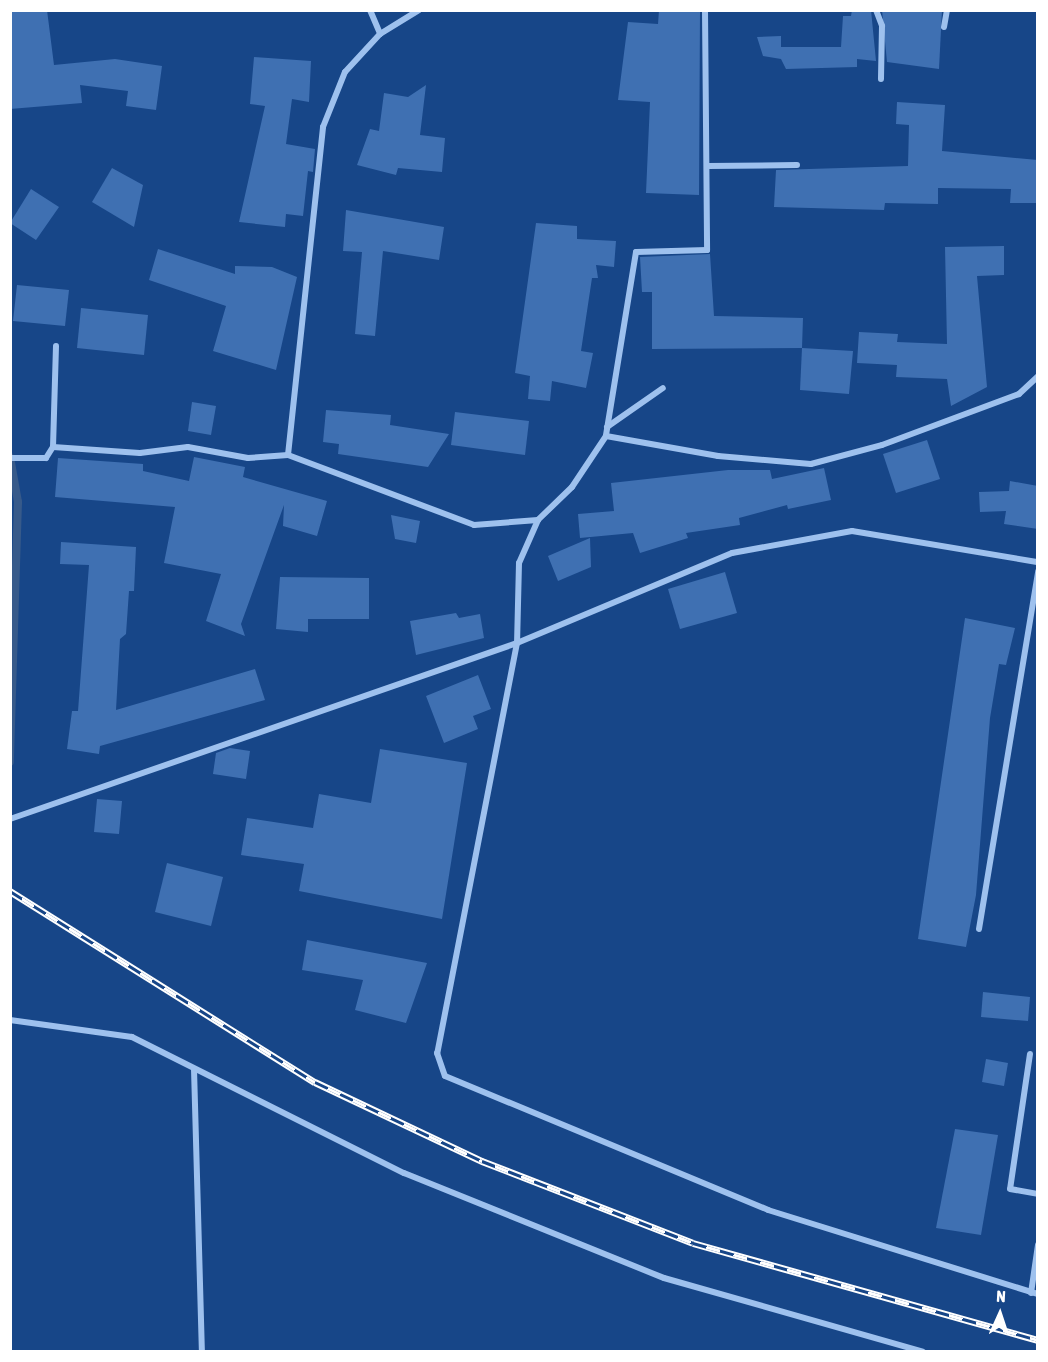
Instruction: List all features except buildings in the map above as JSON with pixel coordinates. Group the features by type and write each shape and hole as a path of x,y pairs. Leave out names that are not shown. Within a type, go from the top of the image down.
{"street":[{"path":"370,10 380,34"},
{"path":"288,455 323,127 345,72 380,34 419,10"},
{"path":"705,10 707,250 636,252 606,436 572,487 538,520 519,563 517,642 437,1053 445,1076 768,1210 1034,1294 1038,1245"},
{"path":"876,10 882,26 881,79"},
{"path":"944,27 947,10"},
{"path":"708,166 797,165"},
{"path":"10,458 46,458 53,447 56,346"},
{"path":"606,436 718,456 811,464 882,445 1019,394 1038,376"},
{"path":"607,427 663,388"},
{"path":"53,447 140,453 188,447 248,458 288,455 474,525 538,520"},
{"path":"10,819 517,642 732,553 797,538 852,531 1038,562"},
{"path":"979,929 1038,571"},
{"path":"10,1020 132,1036 194,1070 404,1173 664,1278 923,1352"},
{"path":"1030,1054 1010,1189 1038,1194"},
{"path":"194,1070 202,1352"}],"waterway":[{"path":"10,457 18,502 10,762"}],"railway":[{"path":"10,891 315,1082 482,1161 693,1243 1038,1340"}]}
